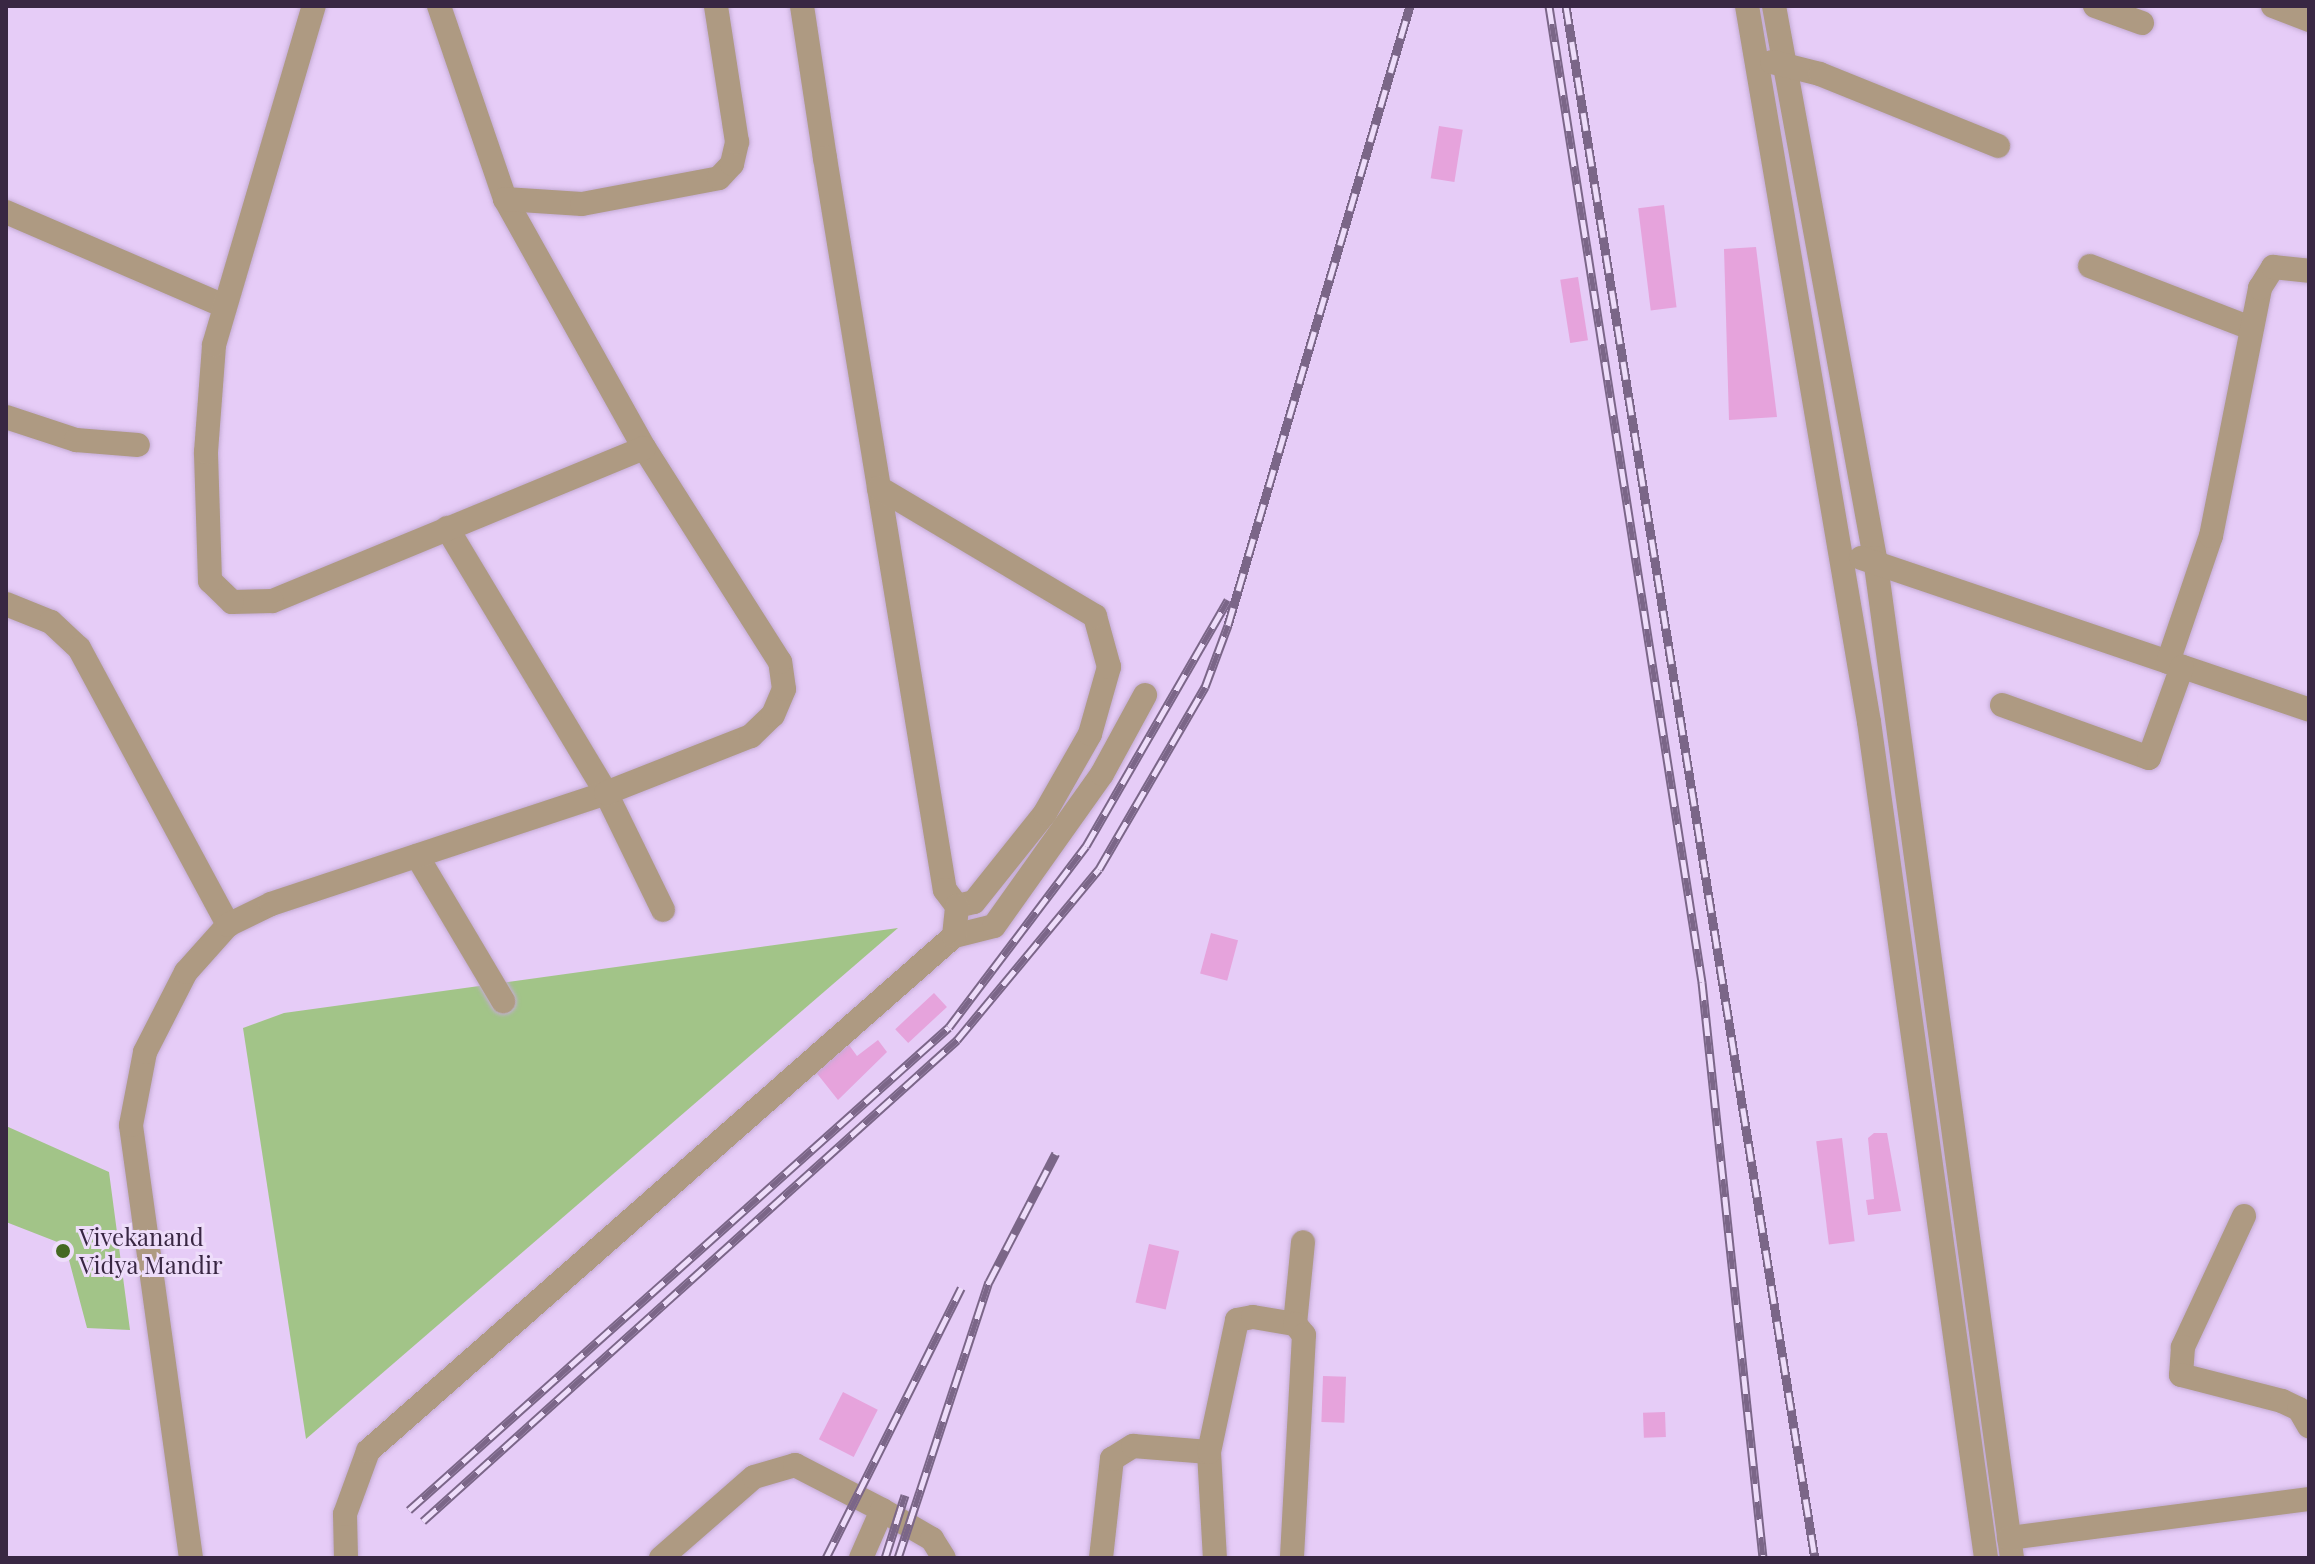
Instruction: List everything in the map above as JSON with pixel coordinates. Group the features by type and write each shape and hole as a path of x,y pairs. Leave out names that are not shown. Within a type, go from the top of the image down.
{"street":[{"path":"314,6 222,305 206,467 210,581 232,602 272,601 644,448"},
{"path":"191,1558 131,1125 145,1052 186,972 228,925 417,856 606,793 751,736 773,715 784,689 780,662 644,448 505,199 439,6"},
{"path":"505,199 582,204 719,178 732,164 737,142 716,6"},
{"path":"802,6 945,890 957,906 954,936"},
{"path":"1747,6 1843,558 1986,1558"},
{"path":"1774,6 1875,558 2011,1548 2309,1499"},
{"path":"2095,6 2142,23"},
{"path":"2273,6 2309,20"},
{"path":"1757,63 1784,62 1998,146"},
{"path":"6,212 222,305"},
{"path":"2090,266 2251,328"},
{"path":"2002,705 2149,758 2211,536 2251,328 2273,267 2309,271"},
{"path":"6,417 76,440 138,445"},
{"path":"879,488 1095,616 1109,667 1090,734 1045,813 974,902 957,906"},
{"path":"447,528 606,793 663,910"},
{"path":"1843,558 1875,558 2309,710"},
{"path":"6,604 51,622 79,648 228,925"},
{"path":"346,1558 345,1514 368,1451 954,936 994,926 1102,774 1145,695"},
{"path":"417,856 503,1001"},
{"path":"2244,1216 2183,1347 2181,1375 2282,1401 2299,1409 2309,1426"},
{"path":"1292,1558 1304,1335 1295,1324 1303,1242"},
{"path":"1215,1558 1209,1452 1237,1320 1295,1324"},
{"path":"1101,1558 1112,1459 1133,1446 1209,1452"},
{"path":"661,1558 775,1466 837,1481 932,1539 944,1558"},
{"path":"861,1558 882,1510"}],"green space":[{"path":"898,928 306,1439 243,1028 284,1013"},
{"path":"6,1126 109,1172 130,1330 87,1328 65,1245 6,1222"}],"building":[{"path":"1439,126 1463,130 1454,182 1431,178"},
{"path":"1664,205 1677,307 1651,310 1638,208"},
{"path":"1756,247 1777,417 1729,420 1724,249"},
{"path":"1578,277 1588,340 1570,343 1560,280"},
{"path":"1211,933 1238,940 1227,981 1200,974"},
{"path":"934,993 947,1007 908,1043 895,1029"},
{"path":"878,1040 887,1052 838,1100 815,1071 849,1045 857,1056"},
{"path":"1874,1133 1887,1133 1901,1211 1868,1215 1866,1200 1874,1199 1868,1138"},
{"path":"1842,1138 1855,1241 1829,1244 1816,1141"},
{"path":"1149,1244 1179,1251 1166,1309 1136,1302"},
{"path":"1323,1376 1346,1377 1344,1423 1321,1422"},
{"path":"843,1392 878,1410 854,1457 819,1439"},
{"path":"1665,1412 1666,1437 1644,1438 1643,1413"}],"railway":[{"path":"423,1521 957,1040 1099,869 1205,687 1228,625 1410,6"},
{"path":"1549,6 1702,982 1763,1558"},
{"path":"1566,6 1815,1558"},
{"path":"409,1510 949,1027 1086,846 1228,600"},
{"path":"898,1558 989,1282 1056,1153"},
{"path":"826,1558 961,1288"},
{"path":"885,1558 905,1495"}],"place":[{"name":"Vivekanand Vidya Mandir","path":"63,1251"}]}
